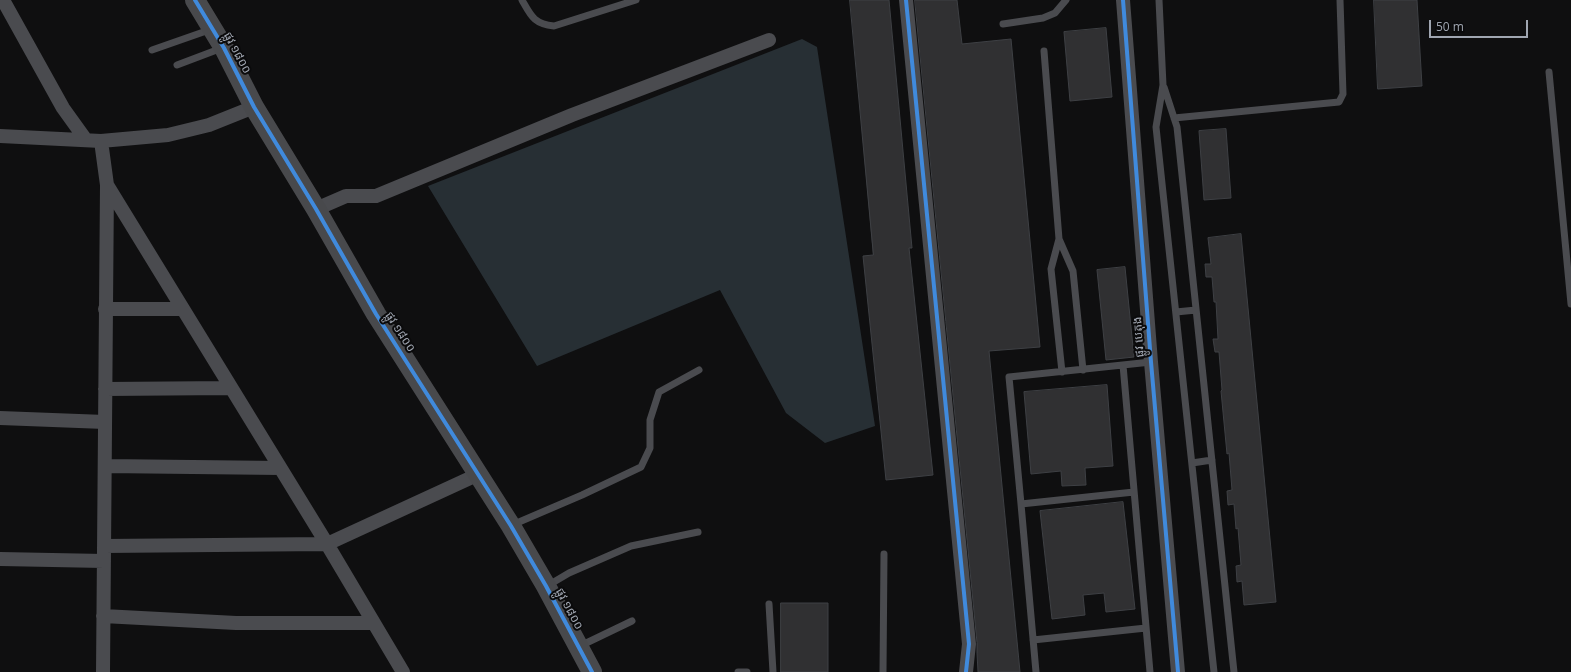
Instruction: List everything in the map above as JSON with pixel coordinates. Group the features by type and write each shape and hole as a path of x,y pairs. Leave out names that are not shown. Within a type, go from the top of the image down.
{"street":[{"path":"3,0 63,108 86,140"},
{"name":"ផ្លូវ ១៨០០","path":"195,0 213,28 254,107 316,209 376,314 511,526 546,586 578,647 588,671"},
{"path":"906,0 969,644 966,672"},
{"name":"ផ្លូវ បេតុង","path":"1123,0 1151,362 1178,672"},
{"path":"316,209 346,196 376,196 572,115 769,40"},
{"path":"0,136 102,141 168,134 209,125 254,107"},
{"path":"102,141 107,185 106,422 102,672"},
{"path":"107,185 327,544 403,672"},
{"path":"106,309 182,309"},
{"path":"105,389 231,388"},
{"path":"0,418 106,422"},
{"path":"105,466 280,468"},
{"path":"104,546 327,544 479,474"},
{"path":"0,559 104,561"},
{"path":"103,616 236,623 374,623"}],"lane":[{"path":"522,0 532,18 544,25 554,26 636,0"},
{"path":"1002,24 1044,18 1055,13 1066,0"},
{"path":"1159,0 1163,85 1156,127 1214,672"},
{"path":"1174,118 1339,102 1343,94 1340,0"},
{"path":"152,50 213,28"},
{"path":"177,65 224,48"},
{"path":"1044,51 1059,239 1073,271 1083,370"},
{"path":"1549,72 1571,304"},
{"path":"1163,85 1177,127 1234,672"},
{"path":"1059,239 1051,269 1062,372"},
{"path":"1176,312 1196,310"},
{"path":"1036,672 1022,504 1009,378 1151,362"},
{"path":"1123,365 1150,672"},
{"path":"511,526 642,467 650,448 650,420 660,392 699,370"},
{"path":"1192,463 1212,460"},
{"path":"1022,504 1134,492"},
{"path":"546,586 569,573 630,546 698,532"},
{"path":"883,672 884,554"},
{"path":"769,604 773,672"},
{"path":"578,647 632,621"},
{"path":"1033,640 1146,628"},
{"path":"738,672 747,672"}],"shaded area":[{"path":"802,39 817,47 875,426 825,443 786,413 720,290 537,366 428,186"}],"building":[{"path":"850,0 889,0 912,248 909,248 933,475 886,480 863,256 873,255"},
{"path":"915,0 957,0 962,44 1011,39 1040,347 989,351 1020,672 978,672 977,643"},
{"path":"1374,0 1417,0 1422,86 1378,89"},
{"path":"1106,28 1112,97 1070,101 1064,32"},
{"path":"1226,129 1231,198 1204,200 1199,131"},
{"path":"1241,234 1276,602 1244,605 1242,581 1237,582 1236,566 1241,565 1238,528 1236,529 1234,504 1228,505 1227,491 1232,490 1229,453 1227,454 1219,352 1215,352 1213,339 1218,339 1216,302 1214,302 1212,277 1206,277 1205,264 1211,264 1208,238"},
{"path":"1125,267 1134,357 1106,360 1097,270"},
{"path":"1107,385 1113,466 1085,468 1086,485 1062,486 1061,471 1031,474 1024,392"},
{"path":"1123,502 1135,609 1106,612 1104,593 1083,595 1085,615 1052,619 1040,511"},
{"path":"781,603 828,603 828,672 781,672"}],"cycle path":[{"path":"195,0 224,48 254,107 316,209 376,314 511,526 546,586 592,672"},
{"path":"906,0 969,644 966,672"},
{"path":"1123,0 1151,362 1178,672"}]}
